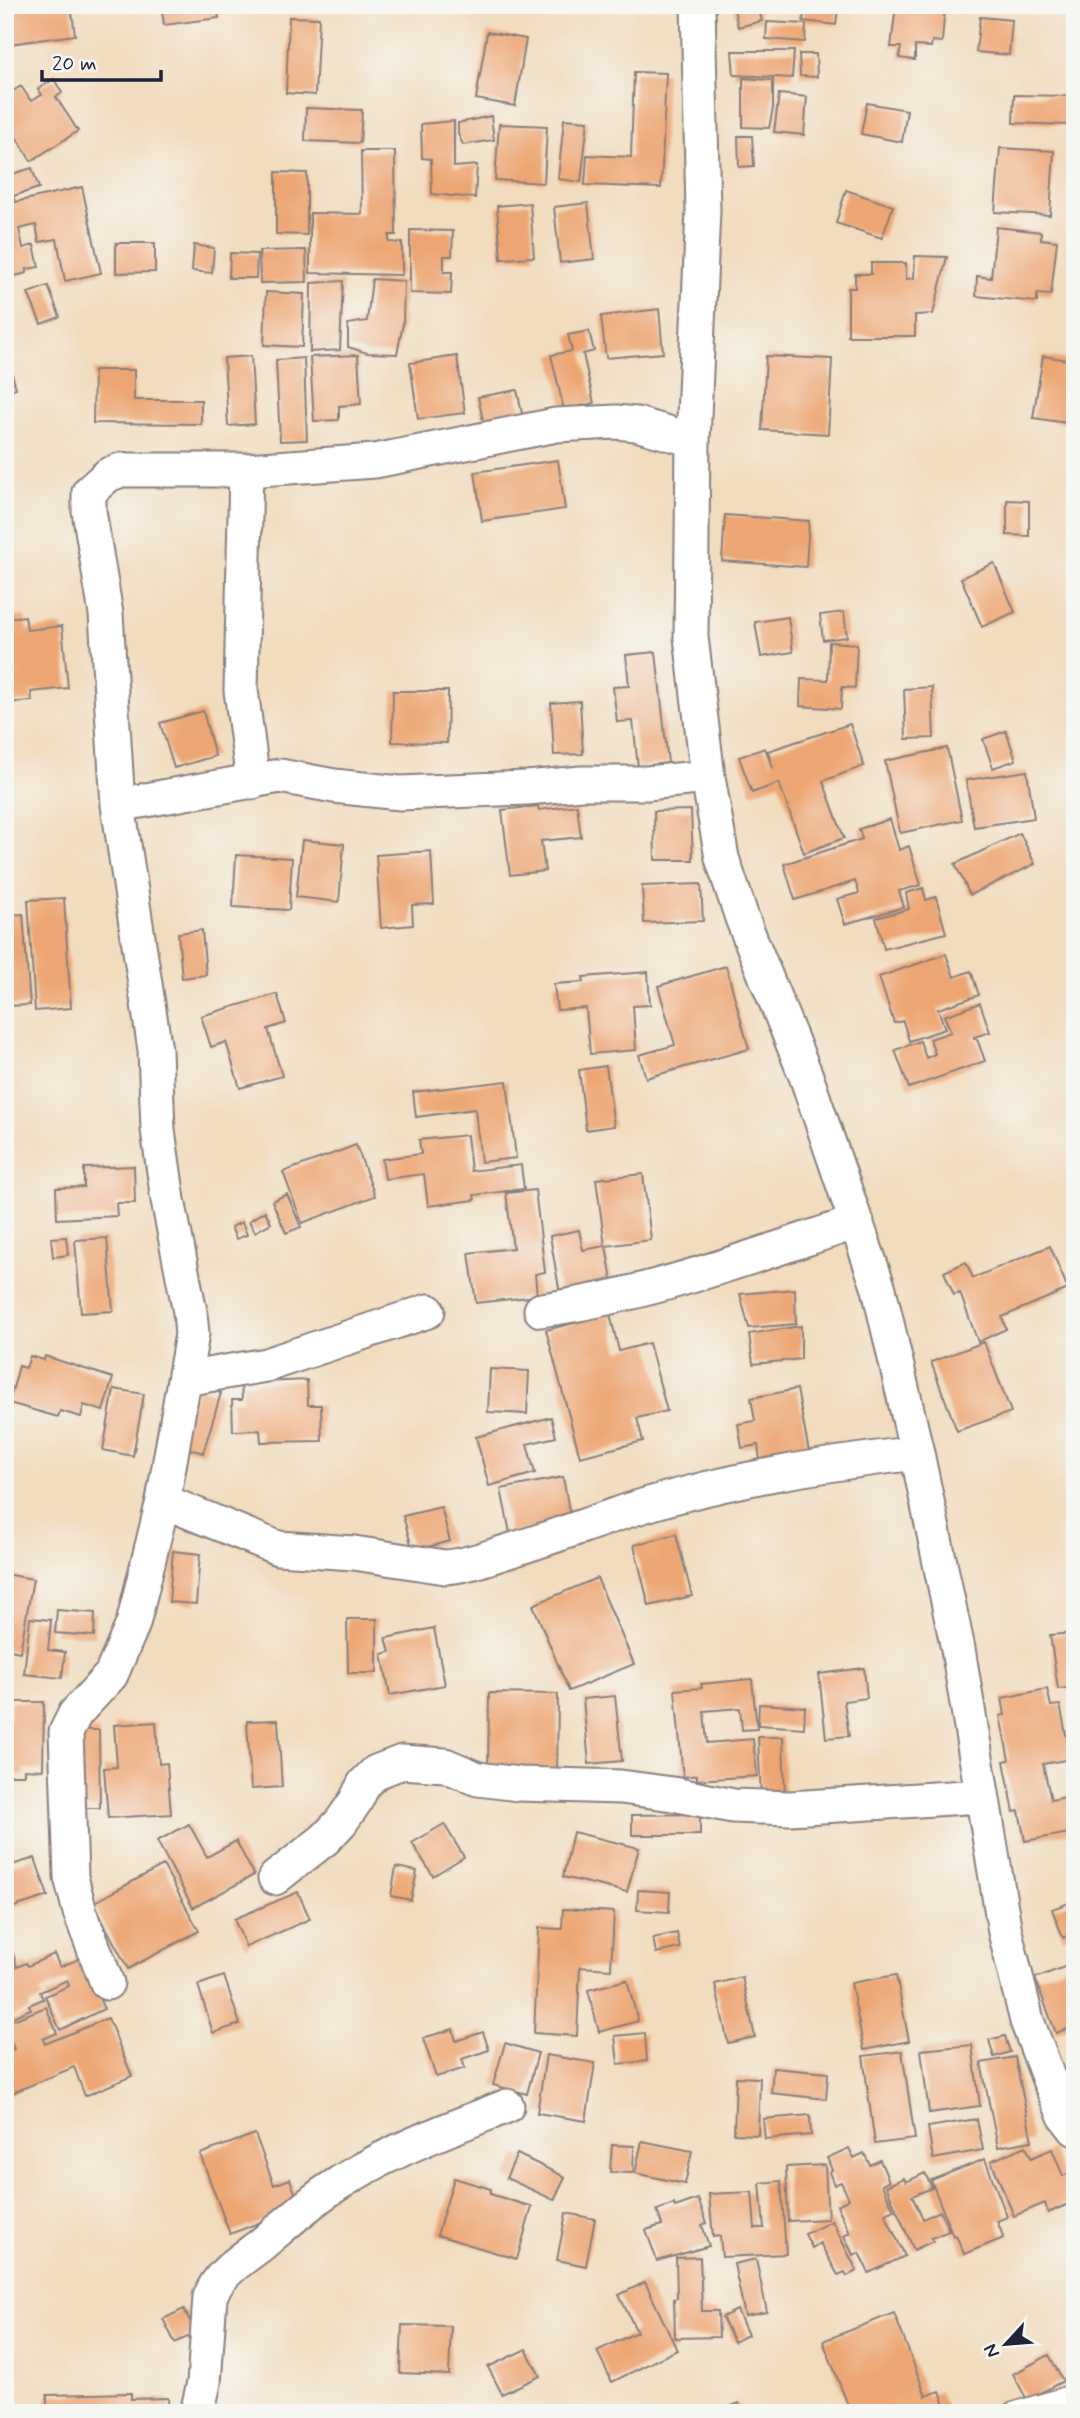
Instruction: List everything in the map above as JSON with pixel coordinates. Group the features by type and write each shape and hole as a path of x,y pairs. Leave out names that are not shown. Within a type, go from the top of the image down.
{"street":[{"path":"698,5 703,210 693,440 691,637 708,778 722,858 806,1076 879,1289 958,1649 1005,1932 1027,2021 1051,2085 1065,2116 1075,2129"},
{"path":"107,1983 80,1912 71,1877 66,1732 75,1714 111,1675 133,1624 163,1501 191,1343 190,1312 168,1200 159,1130 155,1050 118,805 106,614 89,511 89,492 108,475 121,470 246,470 375,461 556,425 616,422 693,440"},
{"path":"246,470 241,690 253,782"},
{"path":"118,805 280,776 334,786 400,793 708,778"},
{"path":"541,1310 610,1297 704,1272 857,1222"},
{"path":"185,1379 266,1365 428,1311"},
{"path":"163,1501 278,1548 365,1554 445,1567 460,1566 522,1547 640,1507 731,1484 831,1463 917,1453"},
{"path":"275,1878 325,1839 341,1822 364,1784 376,1772 402,1762 444,1765 478,1779 546,1786 621,1787 733,1806 790,1808 982,1796"},
{"path":"197,2413 204,2383 210,2297 229,2269 324,2194 349,2178 406,2146 507,2106"}],"lane":[{"path":"1009,2413 1075,2393"}],"building":[{"path":"5,5 71,5 75,35 9,44"},
{"path":"161,5 217,5 219,18 164,25"},
{"path":"733,5 758,5 762,21 738,27"},
{"path":"805,5 838,8 836,25 803,21"},
{"path":"896,5 945,5 942,42 932,41 931,47 915,46 915,60 899,58 901,47 891,47"},
{"path":"289,17 319,18 315,95 286,93"},
{"path":"980,17 1012,20 1009,55 976,52"},
{"path":"767,22 806,24 805,42 766,39"},
{"path":"487,32 526,39 515,106 476,99"},
{"path":"732,51 794,51 792,78 734,75"},
{"path":"799,54 816,54 817,77 800,76"},
{"path":"634,72 666,73 661,188 585,185 587,155 631,157"},
{"path":"743,78 773,80 773,108 769,128 743,127"},
{"path":"54,79 62,93 56,97 78,131 31,161 8,124 5,126 5,96 21,86 31,101 42,95 38,89"},
{"path":"779,94 807,97 804,135 774,132"},
{"path":"1014,95 1068,96 1068,125 1013,123"},
{"path":"867,103 907,110 902,142 861,134"},
{"path":"306,108 362,110 360,143 305,141"},
{"path":"491,116 494,140 463,145 458,134 458,123"},
{"path":"564,119 588,121 581,182 558,179"},
{"path":"454,121 454,167 477,165 475,198 432,194 431,159 422,158 421,124"},
{"path":"499,124 547,126 544,183 495,180"},
{"path":"738,136 752,136 754,166 739,167"},
{"path":"1000,148 1054,151 1050,215 995,212"},
{"path":"361,151 395,151 396,235 389,235 389,242 402,243 402,275 310,273 310,213 362,214"},
{"path":"32,168 39,188 13,196 15,202 82,187 101,273 65,281 57,239 39,242 36,225 19,229 23,248 34,245 39,267 27,269 27,273 15,276 5,231 5,176"},
{"path":"276,172 307,173 307,235 276,234"},
{"path":"846,190 893,206 882,238 836,223"},
{"path":"530,203 534,257 501,259 497,206"},
{"path":"588,203 594,259 560,263 554,207"},
{"path":"996,227 1041,232 1041,239 1057,241 1051,295 1037,294 1037,302 976,296 977,276 991,278"},
{"path":"410,230 453,231 452,256 444,256 444,272 452,272 451,294 410,293"},
{"path":"116,243 155,243 155,272 116,273"},
{"path":"194,245 214,248 212,273 192,271"},
{"path":"306,250 307,282 260,283 259,251"},
{"path":"230,253 257,254 256,278 229,278"},
{"path":"915,256 947,257 933,314 915,315 915,336 848,336 848,288 855,288 855,274 871,274 871,263 906,263 906,279 914,278"},
{"path":"372,279 404,281 403,324 397,354 367,353 348,347 348,324 367,321"},
{"path":"343,281 340,350 310,352 311,283"},
{"path":"48,286 60,317 41,324 28,293"},
{"path":"266,292 304,294 302,347 264,345"},
{"path":"659,309 663,353 606,358 601,316"},
{"path":"589,331 594,351 583,354 594,403 564,410 551,355 572,351 568,335"},
{"path":"5,350 16,388 5,391"},
{"path":"358,355 361,404 339,406 339,420 314,421 310,357"},
{"path":"251,356 255,424 228,426 224,358"},
{"path":"457,356 465,413 418,419 410,363"},
{"path":"766,356 832,359 828,434 762,430"},
{"path":"1043,356 1075,361 1067,423 1033,418"},
{"path":"304,358 307,440 280,441 276,360"},
{"path":"94,370 134,370 134,400 201,400 201,424 93,423"},
{"path":"517,390 523,418 484,425 478,397"},
{"path":"558,460 565,509 482,521 475,472"},
{"path":"1007,500 1029,501 1029,536 1007,535"},
{"path":"725,515 809,521 806,567 722,561"},
{"path":"994,563 1015,612 982,627 961,578"},
{"path":"844,612 847,637 823,640 820,615"},
{"path":"25,616 27,630 62,626 68,688 31,692 32,701 5,703 5,618"},
{"path":"788,617 793,652 761,657 755,622"},
{"path":"829,642 857,644 855,688 842,687 841,709 800,706 801,679 828,680"},
{"path":"656,652 668,763 638,767 633,721 617,722 613,687 629,686 626,655"},
{"path":"932,687 934,738 906,739 904,689"},
{"path":"393,691 448,691 447,743 392,742"},
{"path":"580,701 583,754 554,755 551,703"},
{"path":"203,711 215,756 174,768 160,723"},
{"path":"850,724 864,766 823,781 844,838 804,853 779,783 752,793 739,757 765,748 773,769 768,751"},
{"path":"1006,731 1016,760 993,768 983,739"},
{"path":"947,748 962,820 900,833 885,761"},
{"path":"1027,771 1034,818 974,827 966,780"},
{"path":"577,805 581,837 541,841 545,871 510,875 502,810 538,806 539,810"},
{"path":"691,810 693,860 655,860 654,811"},
{"path":"890,819 899,850 909,846 921,885 899,891 904,907 845,924 837,899 859,893 855,881 795,900 784,864 862,839 859,829"},
{"path":"1020,833 1035,864 970,895 955,864"},
{"path":"302,840 344,844 339,902 296,897"},
{"path":"431,851 434,904 412,905 413,925 381,928 376,855"},
{"path":"236,855 292,858 289,910 233,907"},
{"path":"701,884 703,921 644,923 642,886"},
{"path":"923,888 926,900 936,897 946,933 884,949 876,918 909,909 906,893"},
{"path":"64,898 71,1008 35,1011 28,900"},
{"path":"23,914 30,1005 5,1006 5,915"},
{"path":"202,930 206,975 182,978 178,933"},
{"path":"946,954 954,977 971,971 979,995 938,1009 945,1029 909,1041 903,1021 894,1023 879,977"},
{"path":"726,966 749,1049 646,1078 639,1055 675,1045 658,986"},
{"path":"648,972 650,1005 633,1006 636,1050 590,1054 586,1008 557,1010 554,984 584,982 583,977"},
{"path":"277,994 286,1023 268,1029 282,1076 240,1088 226,1042 211,1047 201,1016"},
{"path":"980,1003 990,1032 974,1039 977,1039 985,1061 909,1088 895,1050 920,1041 926,1058 935,1054 930,1039 951,1032 944,1016"},
{"path":"606,1066 614,1126 586,1130 579,1070"},
{"path":"507,1081 516,1158 481,1162 475,1109 416,1117 413,1092"},
{"path":"467,1135 471,1171 521,1165 524,1189 474,1195 475,1200 428,1206 424,1174 385,1179 382,1159 421,1154 419,1140"},
{"path":"356,1145 375,1196 302,1223 283,1172"},
{"path":"134,1166 135,1203 116,1203 117,1216 57,1219 56,1188 84,1187 84,1168"},
{"path":"643,1174 651,1240 606,1246 613,1285 560,1294 550,1236 579,1230 583,1250 605,1246 596,1179"},
{"path":"535,1190 545,1272 535,1274 537,1296 476,1303 469,1253 513,1248 506,1193"},
{"path":"287,1194 301,1227 286,1233 272,1201"},
{"path":"265,1211 271,1223 255,1232 249,1221"},
{"path":"242,1222 247,1235 236,1239 231,1227"},
{"path":"66,1237 68,1255 53,1257 51,1238"},
{"path":"107,1238 113,1311 81,1313 75,1240"},
{"path":"1050,1246 1068,1289 1002,1317 1006,1329 978,1342 960,1293 954,1295 944,1272 966,1262 973,1278"},
{"path":"795,1289 796,1324 749,1328 740,1294"},
{"path":"610,1314 619,1351 649,1343 667,1411 637,1418 643,1441 580,1457 546,1330"},
{"path":"801,1326 801,1359 753,1364 749,1334"},
{"path":"984,1342 1011,1412 957,1431 931,1362"},
{"path":"30,1356 44,1360 45,1356 113,1378 103,1411 84,1405 81,1417 60,1411 58,1417 9,1403 19,1366 26,1368"},
{"path":"490,1369 529,1371 527,1414 488,1412"},
{"path":"307,1380 308,1405 321,1405 322,1441 261,1442 260,1430 233,1431 232,1400 242,1400 241,1383"},
{"path":"197,1387 221,1393 203,1453 180,1446"},
{"path":"114,1389 144,1394 133,1456 103,1450"},
{"path":"797,1389 809,1452 760,1461 758,1445 742,1448 738,1424 755,1421 751,1398"},
{"path":"551,1417 556,1437 527,1444 535,1473 489,1486 476,1437"},
{"path":"563,1477 571,1521 510,1533 501,1489"},
{"path":"441,1507 450,1541 413,1551 403,1516"},
{"path":"676,1534 692,1596 649,1606 634,1545"},
{"path":"173,1551 200,1554 196,1604 169,1602"},
{"path":"5,1574 33,1579 20,1652 5,1649"},
{"path":"597,1578 634,1664 569,1691 533,1605"},
{"path":"57,1610 95,1613 94,1636 55,1633"},
{"path":"30,1618 51,1620 48,1650 65,1652 62,1678 24,1674"},
{"path":"347,1619 377,1619 377,1673 348,1673"},
{"path":"434,1628 445,1685 390,1695 382,1654 390,1652 386,1638"},
{"path":"1075,1633 1075,1687 1058,1689 1050,1635"},
{"path":"864,1668 867,1698 844,1701 849,1736 826,1738 819,1674"},
{"path":"752,1679 757,1729 742,1730 740,1708 704,1711 707,1743 753,1739 757,1776 697,1780 697,1775 683,1777 675,1690 702,1688 701,1684"},
{"path":"1047,1689 1051,1706 1060,1705 1071,1759 1043,1764 1051,1800 1075,1795 1075,1832 1025,1841 1019,1811 1014,1812 1004,1761 1009,1760 1000,1716 1005,1715 1002,1698"},
{"path":"489,1693 558,1694 557,1775 488,1774"},
{"path":"615,1696 622,1761 589,1764 583,1699"},
{"path":"10,1702 44,1702 43,1770 24,1769 24,1775 5,1775 5,1725 9,1725"},
{"path":"759,1704 805,1707 804,1728 758,1725"},
{"path":"278,1720 282,1787 251,1789 247,1721"},
{"path":"156,1722 159,1764 167,1763 171,1814 108,1818 104,1768 117,1767 114,1725"},
{"path":"78,1730 99,1730 100,1808 80,1808"},
{"path":"758,1737 783,1737 785,1797 761,1798"},
{"path":"700,1814 700,1835 632,1835 632,1815"},
{"path":"189,1824 207,1857 236,1841 254,1875 193,1908 157,1841"},
{"path":"444,1824 464,1857 433,1876 412,1843"},
{"path":"573,1832 639,1848 627,1892 563,1877"},
{"path":"35,1858 48,1896 5,1910 5,1867"},
{"path":"163,1865 199,1931 128,1969 93,1903"},
{"path":"396,1867 417,1871 411,1900 391,1896"},
{"path":"638,1890 670,1892 669,1912 637,1910"},
{"path":"298,1892 310,1919 246,1947 234,1919"},
{"path":"1075,1901 1075,1933 1063,1938 1052,1909"},
{"path":"563,1909 614,1912 611,1969 580,1967 577,2036 534,2033 539,1928 562,1929"},
{"path":"5,1927 17,1967 5,1970"},
{"path":"677,1933 680,1948 656,1953 653,1938"},
{"path":"54,1954 60,1967 81,1958 104,2009 60,2030 45,1996 69,1986 67,1980 40,1992 43,1999 29,2005 31,2009 5,2020 5,1977 11,1975 10,1970 26,1963 28,1966"},
{"path":"1075,1963 1075,2026 1056,2033 1035,1978"},
{"path":"896,1975 909,2041 864,2050 851,1983"},
{"path":"224,1976 240,2024 213,2033 198,1985"},
{"path":"742,1977 755,2037 728,2043 715,1984"},
{"path":"627,1980 638,2021 599,2032 588,1990"},
{"path":"46,2007 57,2033 43,2039 45,2044 108,2018 132,2076 85,2096 74,2067 5,2096 5,2053 14,2049 5,2023"},
{"path":"453,2029 456,2041 483,2032 489,2050 462,2059 465,2068 436,2077 423,2038"},
{"path":"645,2033 647,2061 618,2064 615,2036"},
{"path":"1005,2036 1010,2052 994,2057 989,2040"},
{"path":"505,2043 538,2053 527,2094 493,2085"},
{"path":"972,2045 980,2106 929,2113 921,2050"},
{"path":"902,2051 915,2139 875,2144 863,2056"},
{"path":"546,2055 595,2063 586,2121 537,2113"},
{"path":"1015,2057 1032,2141 998,2147 981,2063"},
{"path":"773,2068 828,2073 826,2099 771,2093"},
{"path":"736,2077 760,2078 758,2135 734,2134"},
{"path":"810,2115 811,2135 765,2139 763,2119"},
{"path":"977,2119 983,2150 933,2159 928,2127"},
{"path":"255,2134 274,2185 290,2179 300,2207 230,2234 200,2154"},
{"path":"642,2141 692,2151 685,2184 635,2173"},
{"path":"612,2145 634,2146 633,2173 610,2172"},
{"path":"1026,2146 1031,2158 1052,2149 1063,2176 1070,2173 1075,2185 1075,2201 1048,2213 1045,2203 1014,2216 991,2161"},
{"path":"849,2148 854,2158 864,2153 870,2165 880,2160 889,2181 882,2185 894,2210 885,2214 905,2256 869,2273 859,2253 853,2255 844,2236 850,2233 837,2205 849,2199 841,2182 834,2185 829,2172 832,2170 827,2158"},
{"path":"517,2154 565,2177 554,2200 506,2178"},
{"path":"985,2159 1007,2217 997,2221 1004,2238 964,2254 956,2235 953,2236 931,2180"},
{"path":"825,2165 828,2219 788,2221 786,2167"},
{"path":"925,2173 932,2188 912,2196 923,2219 940,2211 949,2231 931,2238 933,2241 914,2250 886,2186 904,2178 906,2182"},
{"path":"454,2178 491,2189 490,2194 532,2207 517,2259 437,2235"},
{"path":"781,2181 786,2254 722,2257 720,2236 713,2237 709,2194 752,2192 755,2228 764,2228 760,2183"},
{"path":"698,2199 707,2223 702,2225 709,2246 657,2261 646,2230 662,2225 657,2210"},
{"path":"566,2213 595,2219 586,2266 557,2260"},
{"path":"832,2221 857,2271 847,2276 845,2272 838,2275 820,2243 812,2248 805,2234"},
{"path":"700,2257 702,2311 718,2311 719,2337 675,2338 676,2258"},
{"path":"756,2259 767,2312 745,2316 734,2264"},
{"path":"645,2282 677,2350 612,2382 597,2351 637,2332 619,2295"},
{"path":"184,2309 196,2333 175,2343 163,2319"},
{"path":"737,2310 748,2335 734,2342 722,2317"},
{"path":"894,2313 926,2396 940,2391 948,2413 851,2413 823,2341"},
{"path":"402,2325 451,2326 449,2375 400,2373"},
{"path":"526,2349 540,2376 502,2394 488,2367"},
{"path":"1049,2355 1063,2381 1027,2400 1013,2374"},
{"path":"131,2393 131,2399 168,2398 169,2413 47,2413 47,2395"},
{"path":"739,2403 743,2413 715,2413"}]}
